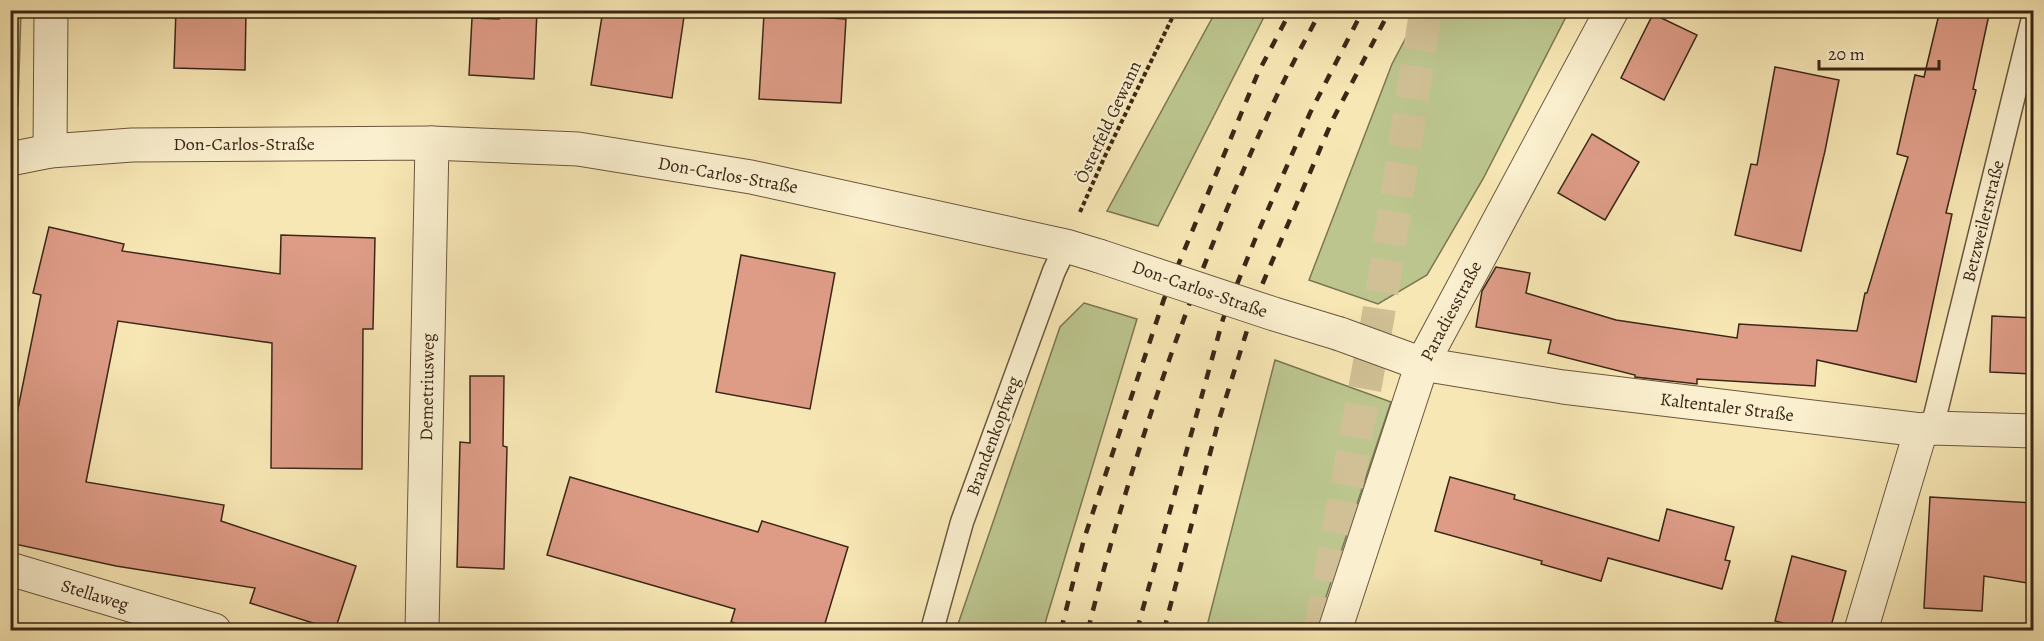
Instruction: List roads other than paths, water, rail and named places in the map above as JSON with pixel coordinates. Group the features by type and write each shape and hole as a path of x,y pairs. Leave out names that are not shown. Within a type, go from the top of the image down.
{"street":[{"path":"50,151 51,10"},
{"name":"Paradiesstraße","path":"1335,630 1422,364 1612,10"},
{"name":"Don-Carlos-Straße","path":"10,159 50,151 132,145 432,143 578,149 728,173 1066,246 1340,334 1422,364"},
{"name":"Demetriusweg","path":"422,630 432,143"},
{"name":"Kaltentaler Straße","path":"1422,364 1563,387 1927,429 2034,431"},
{"name":"Betzweilerstraße","path":"1861,630 1927,429"},
{"name":"Stellaweg","path":"10,569 214,630"}],"lane":[{"name":"Betzweilerstraße","path":"1927,429 2034,14"},
{"name":"Brandenkopfweg","path":"932,630 962,522 1054,271 1066,246"}],"tunnel":[{"path":"1320,630 1378,317 1426,10"}],"railway":[{"path":"1061,630 1084,539 1164,299 1258,73 1291,10"},
{"path":"1088,630 1147,424 1195,289 1249,156 1279,91 1321,10"},
{"path":"1137,630 1223,319 1310,113 1363,10"},
{"path":"1164,630 1218,423 1259,292 1332,121 1390,10"}]}
